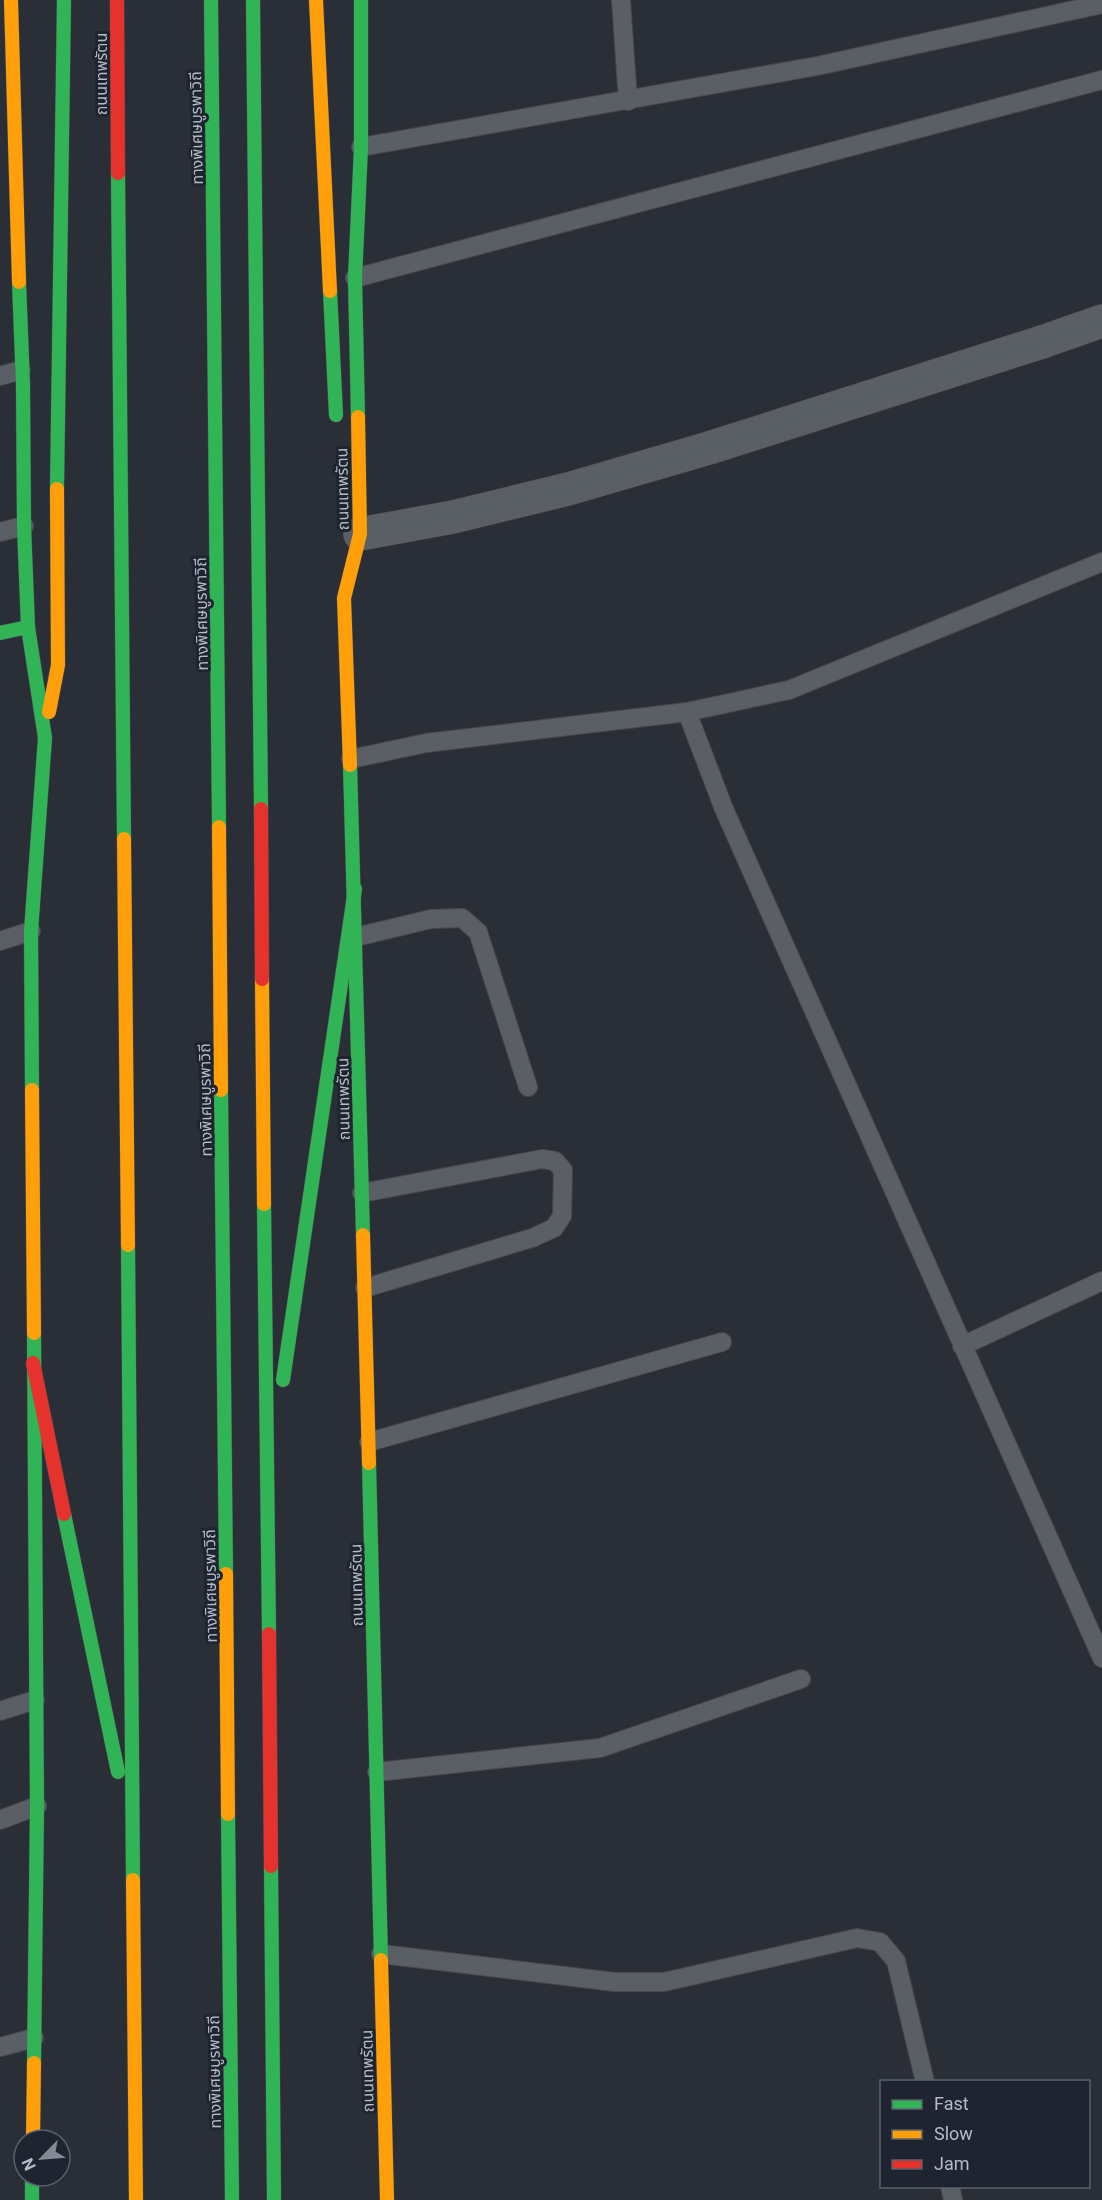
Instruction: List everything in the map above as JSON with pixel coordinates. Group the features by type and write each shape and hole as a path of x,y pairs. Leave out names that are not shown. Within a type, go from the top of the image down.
{"main road":[{"path":"11,0 28,627 45,738"},
{"path":"33,2128 37,1806 31,931 45,738 58,665 56,552 64,0"},
{"name":"ถนนเทพรัตน","path":"117,0 136,2200"},
{"name":"ทางพิเศษบูรพาวิถี","path":"211,0 232,2200"},
{"path":"253,0 274,2200"},
{"path":"316,0 336,430"},
{"name":"ถนนเทพรัตน","path":"361,0 361,147 355,278 351,542 344,598 355,889 387,2200"},
{"path":"344,598 351,542"},
{"path":"0,633 28,627"},
{"path":"268,1483 355,889"},
{"path":"33,1364 133,1845"}],"street":[{"path":"351,542 568,489 709,448 1102,321"}],"lane":[{"path":"621,0 628,101"},
{"path":"361,147 817,66 1102,4"},
{"path":"355,278 1102,80"},
{"path":"0,376 21,370"},
{"path":"0,532 24,525"},
{"path":"351,759 426,744 687,712 789,690 1102,562"},
{"path":"687,712 724,809 1102,1658"},
{"path":"356,938 431,919 462,918 478,932 528,1087"},
{"path":"0,941 31,931"},
{"path":"362,1192 542,1159 555,1161 563,1170 562,1216 554,1228 532,1238 365,1288"},
{"path":"962,1346 1102,1281"},
{"path":"369,1442 722,1342"},
{"path":"376,1772 600,1748 801,1679"},
{"path":"0,1711 35,1700"},
{"path":"0,1820 37,1806"},
{"path":"381,1954 615,1982 664,1982 857,1938 880,1942 896,1961 925,2080"},
{"path":"0,2047 34,2038"}],"traffic: fast":[{"path":"57,489 64,0"},
{"path":"211,0 219,827"},
{"path":"253,0 261,809"},
{"path":"358,417 355,278 361,147 361,0"},
{"path":"118,173 124,839"},
{"path":"19,282 28,627 45,738 31,931 32,1090"},
{"path":"330,291 336,415"},
{"path":"0,633 28,627"},
{"path":"350,765 363,1235"},
{"path":"283,1380 355,889"},
{"path":"221,1090 226,1574"},
{"path":"264,1204 269,1634"},
{"path":"128,1245 133,1880"},
{"path":"34,1333 37,1806 34,2063"},
{"path":"369,1463 381,1960"},
{"path":"64,1514 118,1772"},
{"path":"228,1814 232,2200"},
{"path":"271,1866 274,2200"},
{"path":"32,2188 32,2200"}],"traffic: slow":[{"path":"11,0 19,282"},
{"path":"316,0 330,291"},
{"path":"350,765 344,598 360,534 358,417"},
{"path":"49,712 58,665 57,489"},
{"path":"219,827 221,1090"},
{"path":"124,839 128,1245"},
{"path":"262,979 264,1204"},
{"path":"32,1090 34,1333"},
{"path":"363,1235 369,1463"},
{"path":"226,1574 228,1814"},
{"path":"133,1880 136,2200"},
{"path":"381,1960 387,2200"},
{"path":"33,2128 34,2063"}],"traffic: jam":[{"path":"117,0 118,173"},
{"path":"261,809 262,979"},
{"path":"33,1363 64,1514"},
{"path":"269,1634 271,1866"}]}
